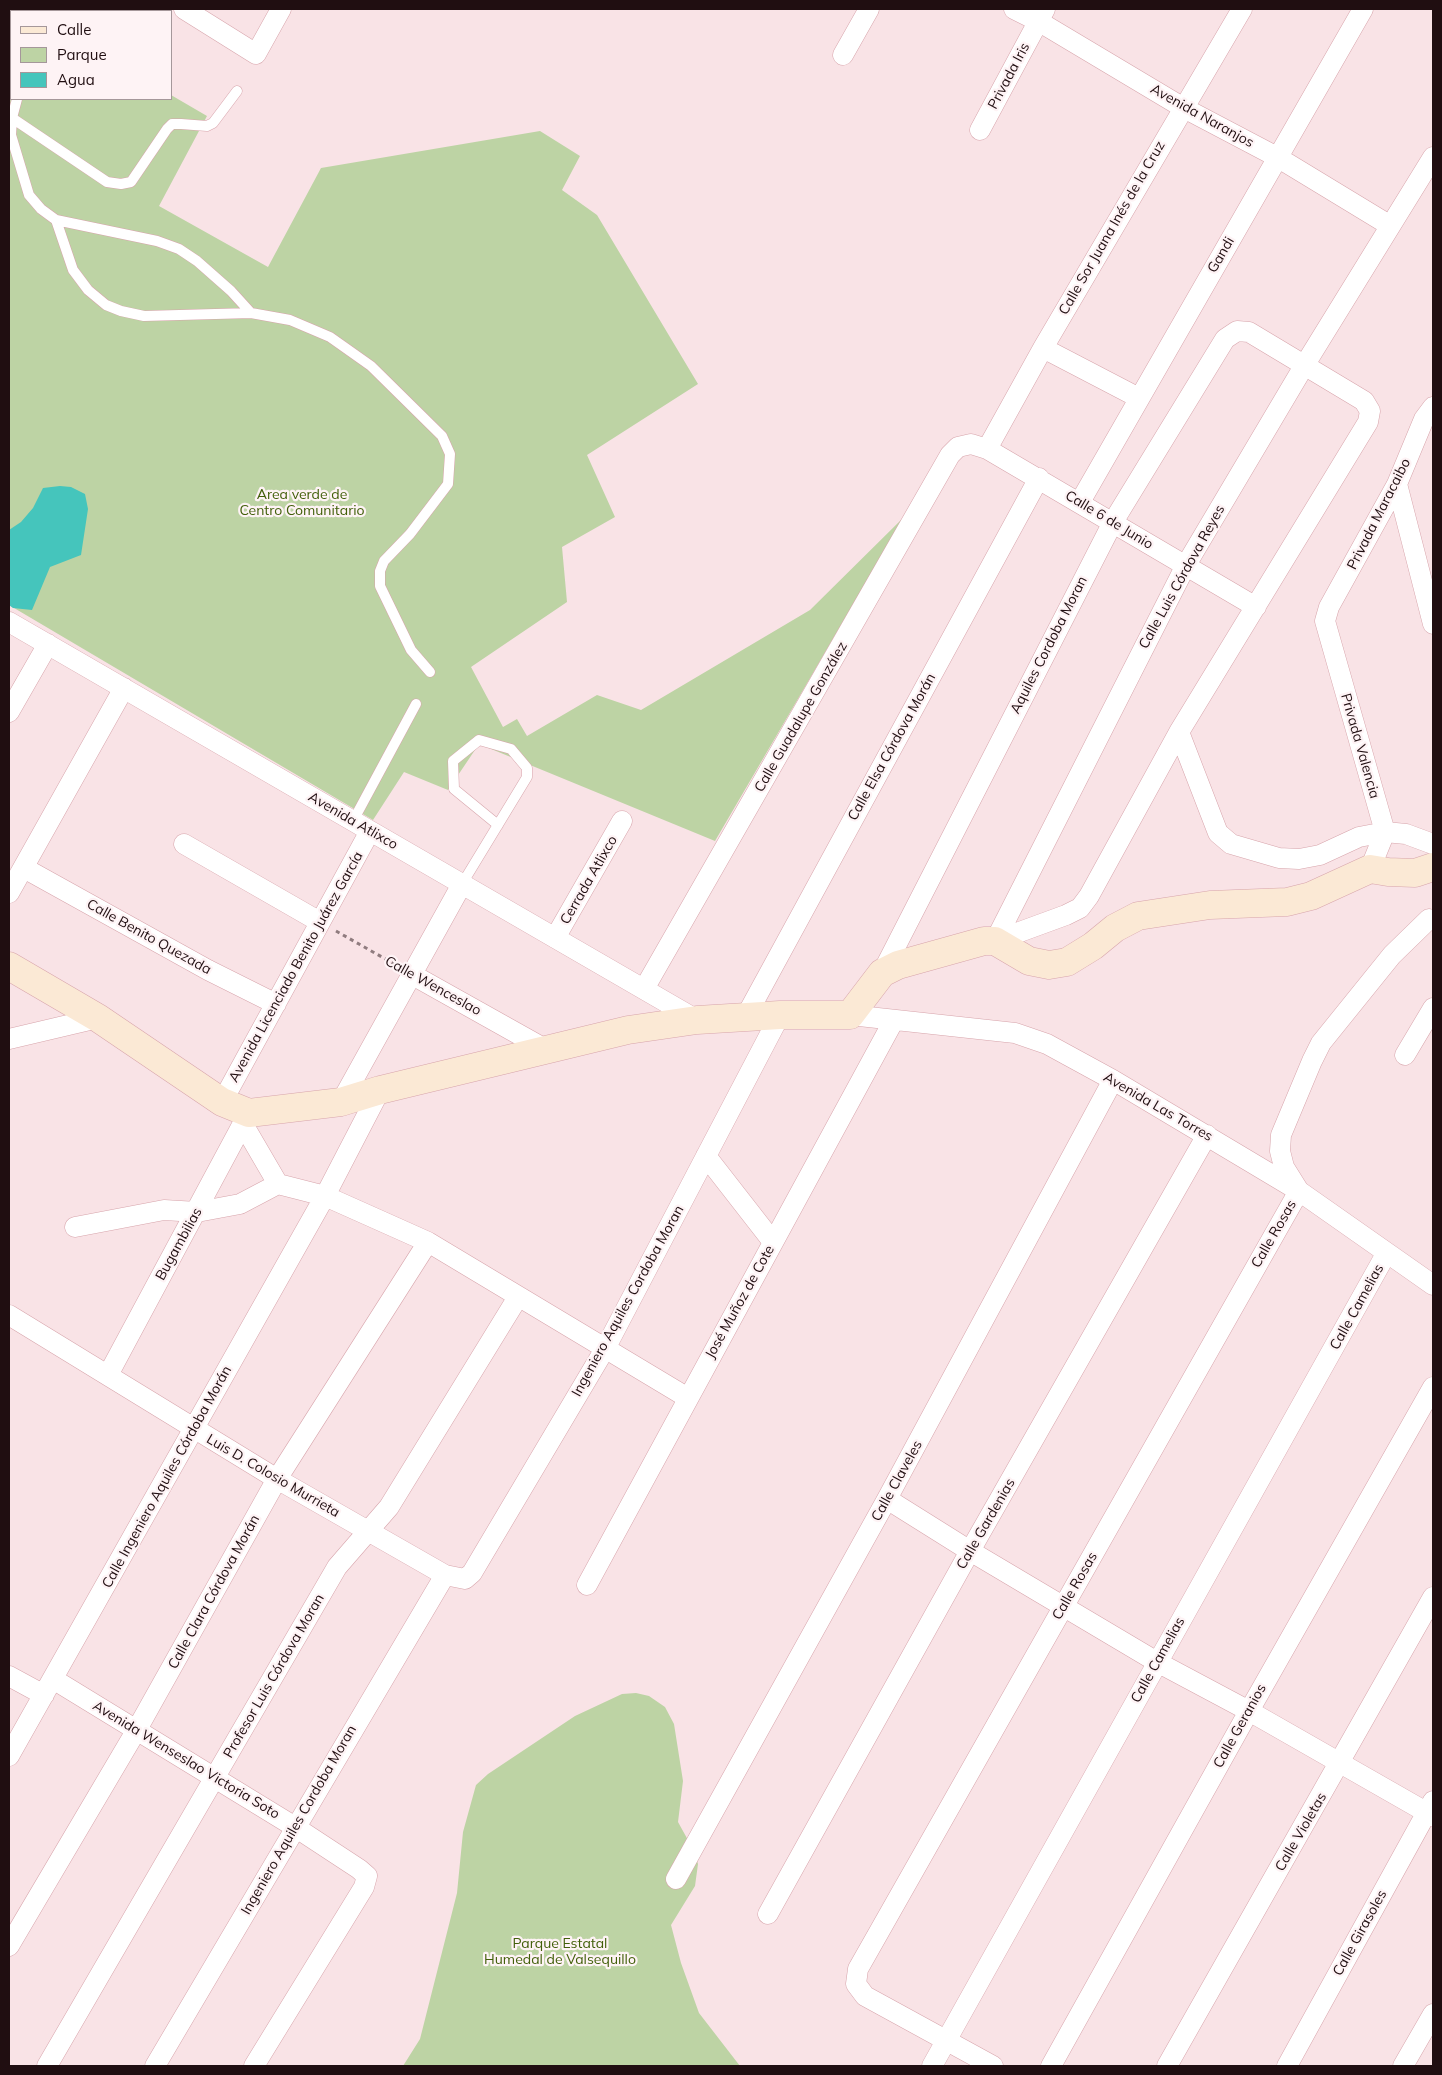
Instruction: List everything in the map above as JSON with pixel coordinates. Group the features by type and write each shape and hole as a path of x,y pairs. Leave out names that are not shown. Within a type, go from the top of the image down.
{"street":[{"path":"184,9 256,54 281,9"},
{"path":"843,55 869,9"},
{"name":"Avenida Naranjos","path":"1014,9 1042,15 1182,107 1277,157 1389,225"},
{"name":"Calle Sor Juana Inés de la Cruz","path":"987,449 1042,348 1182,107 1242,9"},
{"name":"Gandi","path":"1080,502 1363,9"},
{"name":"Privada Iris","path":"980,130 1042,15"},
{"name":"Calle Luis Córdova Reyes","path":"995,940 1186,564 1389,225 1433,156"},
{"name":"Aquiles Cordoba Moran","path":"850,1015 882,973 1112,522 1225,339 1237,331 1249,332 1304,366"},
{"path":"1042,348 1139,398"},
{"path":"882,973 908,963 984,941 995,940 1066,915 1080,908 1089,896 1179,732 1368,422 1370,411 1364,401 1304,366"},
{"name":"Privada Maracaibo","path":"1325,620 1329,607 1397,484 1424,419 1433,407"},
{"name":"Calle 6 de Junio","path":"958,446 971,444 987,449 1186,564 1256,607"},
{"name":"Calle Guadalupe González","path":"644,989 945,464 958,446"},
{"name":"Calle Elsa Córdova Morán","path":"746,1016 1039,478"},
{"path":"1397,484 1433,624"},
{"name":"Privada Valencia","path":"1325,620 1385,832"},
{"name":"Avenida Atlixco","path":"9,622 697,1020"},
{"path":"9,712 48,644"},
{"path":"9,894 124,688"},
{"path":"1179,732 1218,834 1231,844 1279,858 1299,859 1320,855 1359,837 1385,832 1406,834 1433,844"},
{"name":"Cerrada Atlixco","path":"555,938 622,821"},
{"name":"Avenida Licenciado Benito Juárez García","path":"222,1102 320,922 362,826"},
{"path":"1370,869 1385,832"},
{"path":"184,844 320,922"},
{"path":"995,940 1029,961 1049,965 1067,962 1093,946 1115,928 1138,916 1210,905 1287,902 1311,896 1370,869 1415,873 1433,867"},
{"name":"Calle Benito Quezada","path":"24,868 208,970 276,1004"},
{"path":"341,1102 462,884"},
{"path":"1299,1191 1284,1167 1280,1151 1281,1135 1312,1061 1322,1043 1392,955 1429,919"},
{"path":"9,966 98,1018 246,1118 278,1184"},
{"name":"Calle Wenceslao","path":"411,974 545,1049"},
{"path":"1405,1055 1433,1008"},
{"name":"Ingeniero Aquiles Cordoba Moran","path":"465,1579 472,1572 606,1347 780,1015"},
{"path":"246,1118 341,1102 380,1090 628,1030 697,1020 746,1016 850,1015"},
{"name":"Avenida Las Torres","path":"850,1015 1014,1033 1047,1044 1113,1080 1299,1191 1386,1254 1433,1285"},
{"path":"9,1038 98,1018"},
{"name":"José Muñoz de Cote","path":"587,1585 894,1020"},
{"name":"Calle Claveles","path":"676,1879 887,1499 1113,1080"},
{"name":"Calle Ingeniero Aquiles Córdoba Morán","path":"9,1756 325,1196 380,1090"},
{"name":"Bugambilias","path":"108,1374 198,1212 246,1118"},
{"name":"Calle Gardenias","path":"768,1914 970,1551 1207,1135"},
{"path":"706,1156 773,1242"},
{"path":"75,1227 164,1210 198,1212 240,1204 278,1184 325,1196 428,1242 518,1297 606,1347 688,1398"},
{"name":"Calle Rosas","path":"946,2040 865,1996 856,1984 858,1969 1299,1191"},
{"name":"Calle Clara Córdova Morán","path":"9,1946 136,1731 276,1479 428,1242"},
{"name":"Calle Camelias","path":"932,2066 1386,1254"},
{"name":"Profesor Luis Córdova Moran","path":"47,2066 337,1567 367,1530 389,1507 518,1297"},
{"name":"Luis D. Colosio Murrieta","path":"9,1315 108,1374 276,1479 444,1575 465,1579"},
{"name":"Calle Geranios","path":"1051,2066 1433,1387"},
{"path":"887,1499 970,1551 1157,1662 1249,1711 1340,1763 1431,1809"},
{"name":"Ingeniero Aquiles Cordoba Moran","path":"155,2066 444,1575"},
{"name":"Calle Violetas","path":"1167,2066 1433,1597"},
{"name":"Avenida Wenseslao Victoria Soto","path":"9,1676 48,1687 136,1731 295,1827 367,1876 364,1887 254,2066"},
{"name":"Calle Girasoles","path":"1287,2066 1431,1809"},
{"path":"1403,2066 1433,2014"},
{"path":"946,2040 993,2066"}],"lane":[{"path":"12,118 107,182 121,184 131,182 167,128 172,124 207,126 213,123 237,91"},
{"path":"17,100 12,118 11,135 29,195 41,209 56,220 156,241 179,249 197,261 231,291 251,313"},
{"path":"56,220 73,270 88,290 106,305 121,311 144,316 251,313 290,320 330,337 371,366 442,436 450,454 448,484 410,534 384,561 380,572 380,586 411,650 430,672"},
{"path":"362,826 416,704"},
{"path":"462,884 527,777 527,768 511,749 479,740 453,761 454,789 498,824"}],"path":[{"name":"Calle Wenceslao","path":"320,922 411,974"}],"green space":[{"name":"Area verde de Centro Comunitario","path":"9,9 24,10 10,10 10,100 172,100 172,96 207,116 159,206 268,267 321,168 540,131 580,156 562,190 597,215 698,384 587,455 615,517 562,547 567,602 471,667 503,727 517,719 527,736 597,695 641,710 810,610 904,517 715,841 479,744 448,790 404,772 373,820 9,605"},
{"name":"Parque Estatal Humedal de Valsequillo","path":"636,1693 649,1696 665,1707 674,1724 683,1781 678,1822 694,1851 698,1864 695,1886 671,1925 681,1963 699,2013 740,2066 403,2066 420,2039 457,1893 463,1832 476,1785 488,1774 575,1716 622,1694"}],"water":[{"path":"71,487 85,494 88,509 81,555 50,567 32,610 13,608 9,605 9,530 21,522 33,508 43,488"}]}
